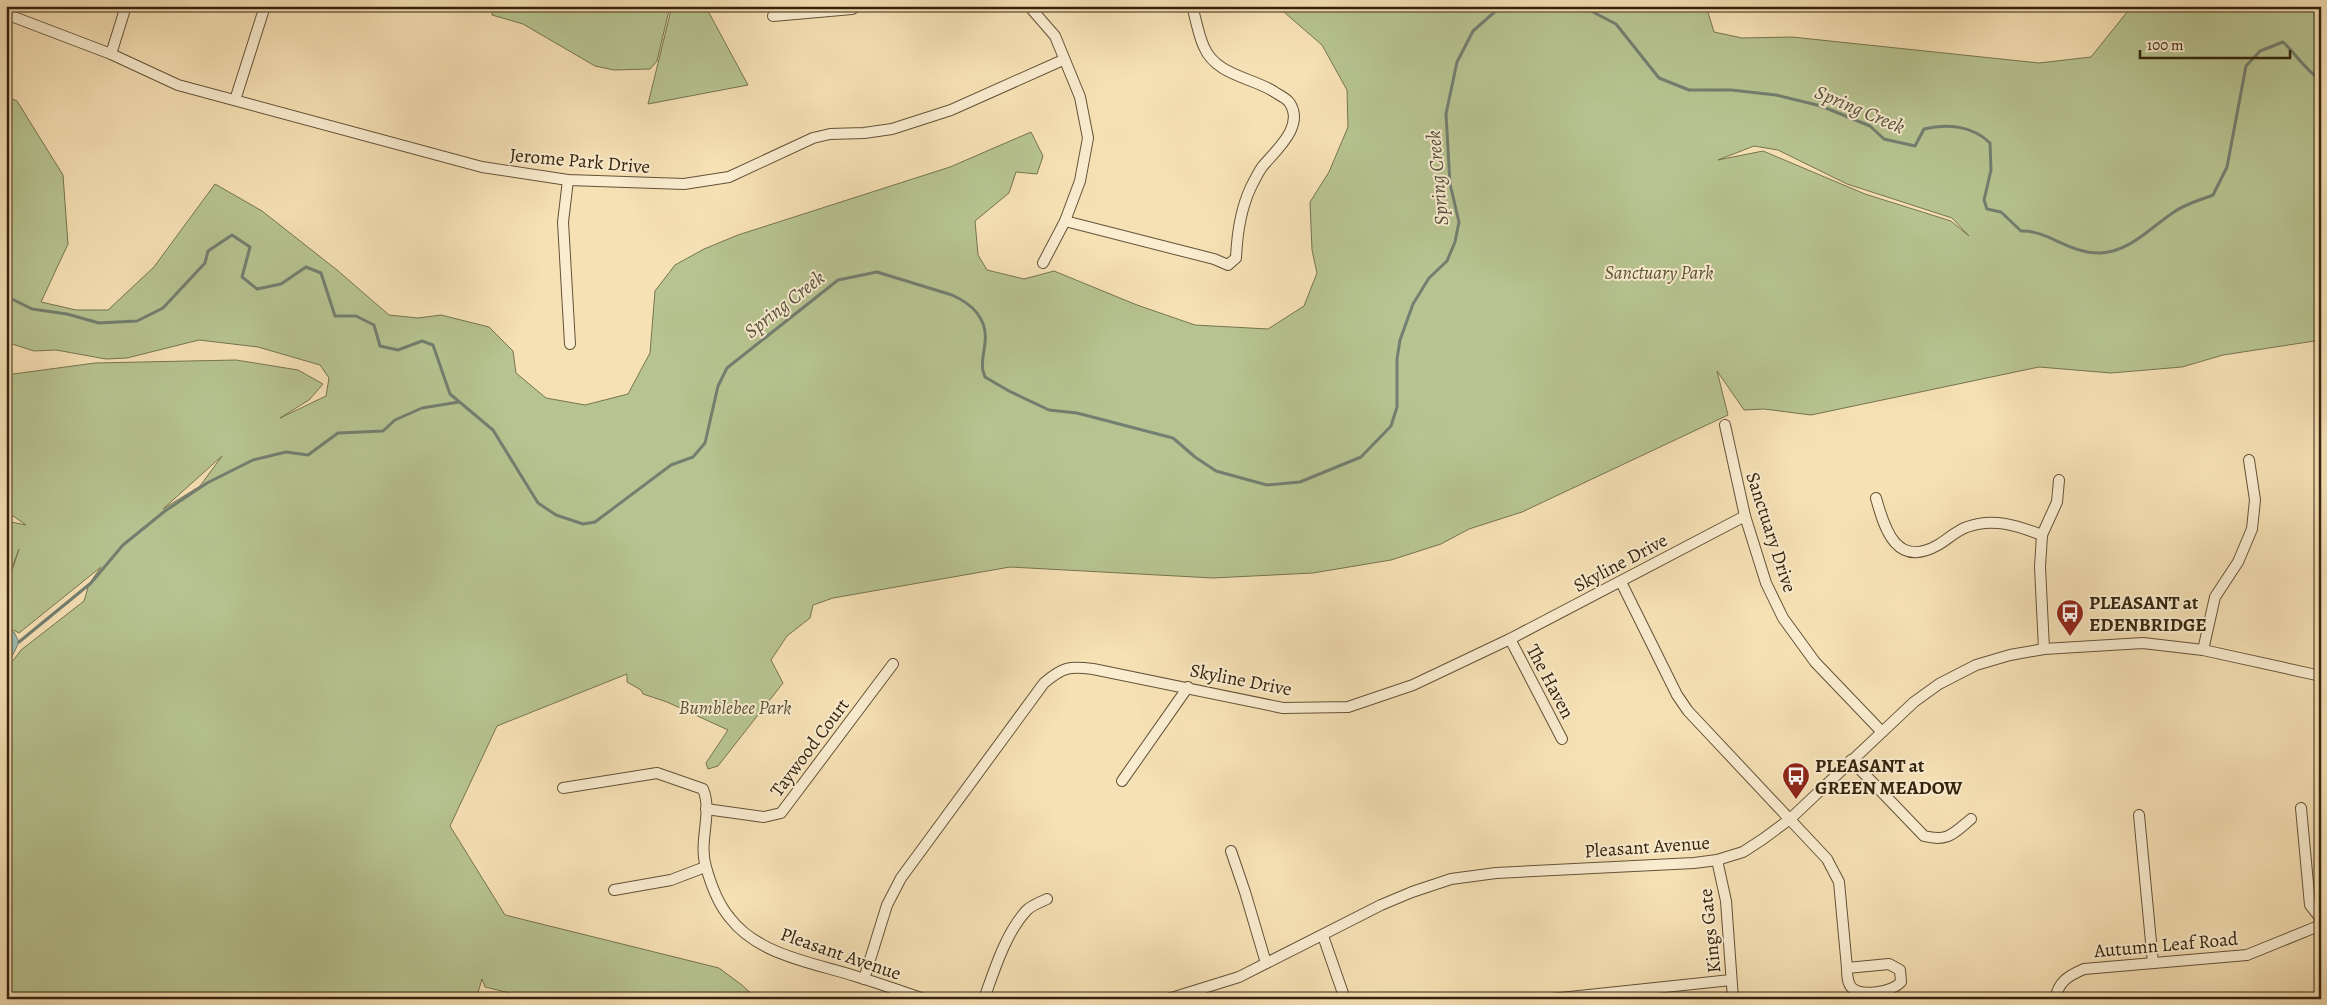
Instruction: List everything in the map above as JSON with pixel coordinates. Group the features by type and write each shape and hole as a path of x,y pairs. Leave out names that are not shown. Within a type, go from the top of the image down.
{"street":[{"path":"111,54 126,6"},
{"path":"235,100 265,6"},
{"path":"773,16 852,9 857,6"},
{"path":"1029,6 1055,36 1063,60 1080,97 1088,138 1080,181 1064,221 1043,263"},
{"path":"1064,221 1214,259 1228,265 1236,258 1240,226 1250,189 1261,168 1276,152 1290,132 1294,120 1289,102 1272,90 1222,68 1210,57 1204,47 1192,6"},
{"name":"Jerome Park Drive","path":"6,14 111,54 178,85 482,168 568,180 684,184 729,177 813,138 830,134 864,133 892,129 951,110 1063,60"},
{"path":"568,180 562,222 570,344"},
{"name":"Sanctuary Drive","path":"1725,425 1744,516 1766,583 1783,618 1815,662 1882,732"},
{"path":"2204,650 2215,597 2238,562 2252,529 2255,500 2249,460"},
{"path":"2044,649 2040,567 2042,535 2056,502 2058,480"},
{"path":"1876,498 1883,524 1900,550 1911,553 1925,552 1967,526 1998,522 2042,535"},
{"name":"Skyline Drive","path":"864,978 887,905 901,878 1044,683 1058,671 1073,666 1188,687 1283,708 1348,707 1413,685 1510,639 1744,516"},
{"path":"1621,582 1677,695 1688,712 1827,859 1839,882 1846,968 1848,983 1852,989 1859,992 1891,989 1901,982 1900,970 1889,964 1846,968"},
{"name":"The Haven","path":"1510,639 1562,739"},
{"name":"Pleasant Avenue","path":"1168,999 1238,977 1396,898 1451,879 1496,872 1643,866 1717,860 1743,852 1790,819 1914,702 1938,684 1976,665 2010,655 2044,649 2143,643 2204,650 2321,676"},
{"name":"Taywood Court","path":"707,805 764,817 781,813 893,664"},
{"path":"1122,782 1188,687"},
{"path":"1851,760 1924,836 1940,840 1954,834 1971,819"},
{"path":"563,788 657,773 703,790 707,805"},
{"name":"Pleasant Avenue","path":"707,805 702,837 705,867 717,900 731,920 755,940 783,954 864,978 924,999"},
{"path":"2300,808 2310,905 2321,919"},
{"path":"2139,815 2153,963"},
{"path":"1231,851 1266,963"},
{"name":"Kings Gate","path":"1717,860 1726,901 1733,999"},
{"path":"614,890 671,880 705,867"},
{"path":"984,999 997,962 1027,910 1048,898"},
{"name":"Autumn Leaf Road","path":"2055,999 2058,986 2068,976 2084,969 2247,956 2321,924"},
{"path":"1323,936 1345,999"},
{"path":"1551,999 1731,980"}],"green space":[{"path":"492,6 670,6 657,61 650,69 614,70 595,66 523,24 492,15"},
{"path":"672,6 711,6 708,11 748,85 648,104"},
{"path":"1277,6 1706,6 1714,32 1742,38 1792,37 2039,63 2091,57 2132,6 2321,6 2321,340 2223,355 2182,367 2111,373 2039,367 1811,415 1764,409 1744,410 1717,371 1728,415 1522,512 1469,529 1441,544 1391,560 1313,573 1213,578 1010,567 833,598 813,605 810,618 787,636 771,660 783,683 718,766 708,769 706,763 728,730 667,702 643,694 641,690 627,682 627,674 497,726 450,826 505,915 719,968 757,999 549,999 526,997 485,987 482,979 476,999 6,999 6,670 21,650 84,601 89,584 101,567 19,633 6,626 6,589 19,549 6,584 6,521 26,525 6,511 6,375 95,363 236,360 298,370 323,384 309,400 280,418 326,396 329,378 320,365 258,347 199,340 127,358 106,359 56,350 34,351 6,342 6,96 17,101 63,175 68,244 41,302 76,310 108,310 154,267 215,184 262,211 337,270 389,315 418,318 441,315 489,327 513,351 516,373 546,398 585,405 628,394 650,353 655,291 675,265 704,249 738,235 950,167 1031,132 1043,156 1037,174 1016,172 1009,193 975,221 978,255 987,270 1024,279 1054,271 1137,305 1195,325 1268,329 1304,306 1317,273 1312,250 1310,202 1329,172 1348,127 1347,90 1322,45","holes":["1754,146 1778,150 1847,184 1952,218 1969,236 1951,221 1865,194 1763,151 1718,160","222,456 200,486 163,509"]}],"water":[{"path":"6,630 14,632 19,642 6,669"}],"waterway":[{"name":"Spring Creek","path":"6,296 32,309 67,314 99,323 137,321 163,308 205,263 208,251 232,235 250,247 242,277 257,289 281,284 306,267 321,273 335,316 356,316 374,325 380,346 398,350 422,341 433,345 450,394 493,430 538,503 556,515 583,524 595,522 671,465 693,457 705,443 718,386 727,368 838,280 877,272 952,295 972,308 977,313 984,327 985,343 982,364 985,377 1009,391 1049,410 1077,413 1173,438 1195,457 1216,471 1267,485 1300,482 1361,457 1391,426 1397,407 1397,359 1400,340 1413,304 1429,278 1447,261 1455,242 1459,222 1450,184 1446,114 1457,62 1473,31 1498,9 1514,6"},
{"name":"Spring Creek","path":"1571,6 1589,10 1616,24 1659,78 1689,90 1731,90 1776,95 1821,106 1870,126 1884,139 1915,146 1924,129 1933,127 1959,127 1976,133 1990,143 1991,170 1984,200 1987,209 2001,212 2021,231 2040,234 2079,250 2089,252 2101,253 2122,248 2178,209 2213,195 2227,167 2246,66 2260,51 2283,42 2321,80"},
{"name":"Spring Creek","path":"6,247 6,255"},
{"path":"19,642 91,583 123,545 165,511 207,483 253,460 286,452 308,455 338,433 383,431 395,420 422,408 459,402"}],"place":[{"name":"PLEASANT at EDENBRIDGE","path":"2070,637"},
{"name":"PLEASANT at GREEN MEADOW","path":"1796,800"}],"park label":[{"name":"Sanctuary Park","path":"1659,272"},
{"name":"Bumblebee Park","path":"735,707"}]}
